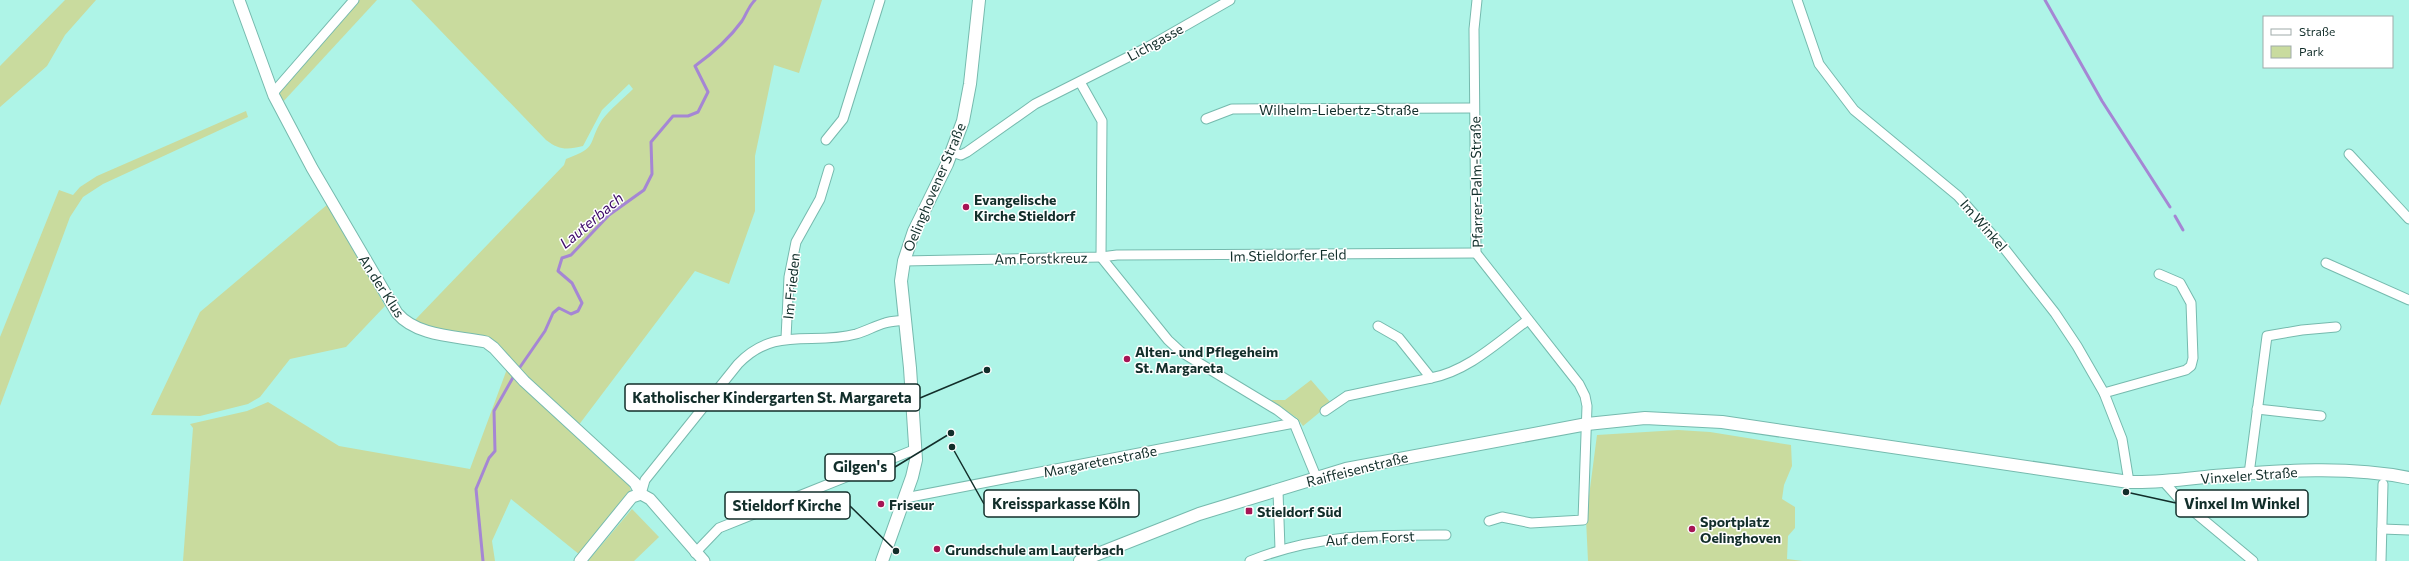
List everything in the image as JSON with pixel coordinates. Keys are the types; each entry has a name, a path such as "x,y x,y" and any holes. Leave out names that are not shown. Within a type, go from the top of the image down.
{"main road":[{"name":"Oelinghovener Straße","path":"882,561 905,498 914,468 916,449 906,320 901,281 904,261 914,231 952,152 963,121 979,0"},
{"name":"Raiffeisenstraße","path":"1080,561 1200,514 1379,461 1587,424 1645,418 1722,422 2088,477"},
{"name":"Vinxeler Straße","path":"2088,477 2129,482 2164,482 2249,474 2344,470 2383,473 2409,478"}],"street":[{"name":"An der Klus","path":"239,0 273,93 312,168 389,302 401,318 418,328 434,333 486,342 494,348 524,381 635,483 641,494 650,499 704,561"},
{"path":"273,93 354,0"},
{"path":"826,140 843,119 880,0"},
{"name":"Lichgasse","path":"952,152 960,155 967,152 1035,104 1148,48 1230,0"},
{"name":"Pfarrer-Palm-Straße","path":"1477,0 1474,29 1476,253 1579,384 1585,396 1587,424 1583,520 1531,523 1502,517 1489,521"},
{"name":"Im Winkel","path":"1797,0 1819,64 1854,110 1958,196 2005,249 2055,313 2077,346 2104,394 2122,439 2129,482"},
{"path":"1080,82 1102,121 1101,257"},
{"name":"Wilhelm-Liebertz-Straße","path":"1206,118 1232,109 1474,108"},
{"path":"2349,154 2409,219"},
{"name":"Im Frieden","path":"786,338 789,277 796,242 820,199 829,169"},
{"name":"Im Stieldorfer Feld","path":"1101,257 1117,255 1476,253"},
{"name":"Am Forstkreuz","path":"904,261 1101,257 1168,340 1181,352 1277,410 1294,423"},
{"path":"2326,263 2409,300"},
{"path":"2104,394 2186,370 2191,366 2193,358 2190,303 2180,283 2159,274"},
{"path":"580,561 632,498 641,494 645,480 746,356 756,348 786,338 837,337 856,334 886,322 906,320"},
{"path":"1325,411 1347,396 1445,375 1467,365 1528,320"},
{"path":"1378,326 1399,338 1431,378"},
{"path":"2249,474 2267,336 2302,330 2336,327"},
{"path":"2258,409 2321,416"},
{"path":"1294,423 1317,479"},
{"name":"Margaretenstraße","path":"905,498 1294,423"},
{"path":"695,552 719,528 916,449"},
{"path":"2164,482 2181,501 2253,561"},
{"path":"2381,561 2383,484"},
{"path":"1278,491 1280,549"},
{"path":"2382,529 2409,530"},
{"name":"Auf dem Forst","path":"1250,561 1280,549 1335,538 1446,535"}],"green space":[{"path":"65,0 96,0 65,35 47,66 0,107 0,66"},
{"path":"358,0 377,0 281,104 279,94 284,86"},
{"path":"411,0 822,0 799,73 774,65 755,156 755,211 729,284 695,271 578,426 489,339 431,328 414,321 564,165 566,159 588,148 605,116 633,89 629,84 602,110 583,146 563,148 555,146 546,140"},
{"path":"246,111 248,117 103,184 83,197 70,217 0,406 0,337 59,190 73,195 80,187 97,176"},
{"path":"328,204 385,306 346,347 290,359 260,397 248,404 200,416 151,415 200,312"},
{"path":"507,369 629,483 631,492 580,555 511,499 492,541 495,561 183,561 193,428 190,424 247,411 268,402 339,446 470,469"},
{"path":"1311,380 1331,403 1303,426 1297,418 1270,400 1285,400"},
{"path":"1678,430 1710,432 1791,445 1792,466 1784,485 1782,499 1795,507 1795,528 1788,536 1787,559 1803,561 1588,561 1586,519 1597,435"},
{"path":"632,509 659,537 634,561 588,561"}],"waterway":[{"name":"Lauterbach","path":"518,370 545,331 553,313 559,308 571,314 578,311 582,303 572,283 558,271 562,258 571,255 609,215 644,190 652,174 651,142 673,116 688,116 698,112 708,92 695,66 732,34 755,0"},
{"path":"2045,0 2102,101 2170,207"},
{"path":"2175,216 2183,230"},
{"name":"Lauterbach","path":"483,561 476,489 489,458 495,451 494,411 515,374"}],"place":[{"name":"Evangelische Kirche Stieldorf","path":"966,207"},
{"name":"Alten- und Pflegeheim St. Margareta","path":"1127,359"},
{"name":"Katholischer Kindergarten St. Margareta","path":"987,370"},
{"name":"Gilgen's","path":"951,433"},
{"name":"Kreissparkasse Köln","path":"952,447"},
{"name":"Vinxel Im Winkel","path":"2126,492"},
{"name":"Friseur","path":"881,504"},
{"name":"Stieldorf Süd","path":"1249,511"},
{"name":"Sportplatz Oelinghoven","path":"1692,529"},
{"name":"Grundschule am Lauterbach","path":"937,549"},
{"name":"Stieldorf Kirche","path":"896,551"}]}
